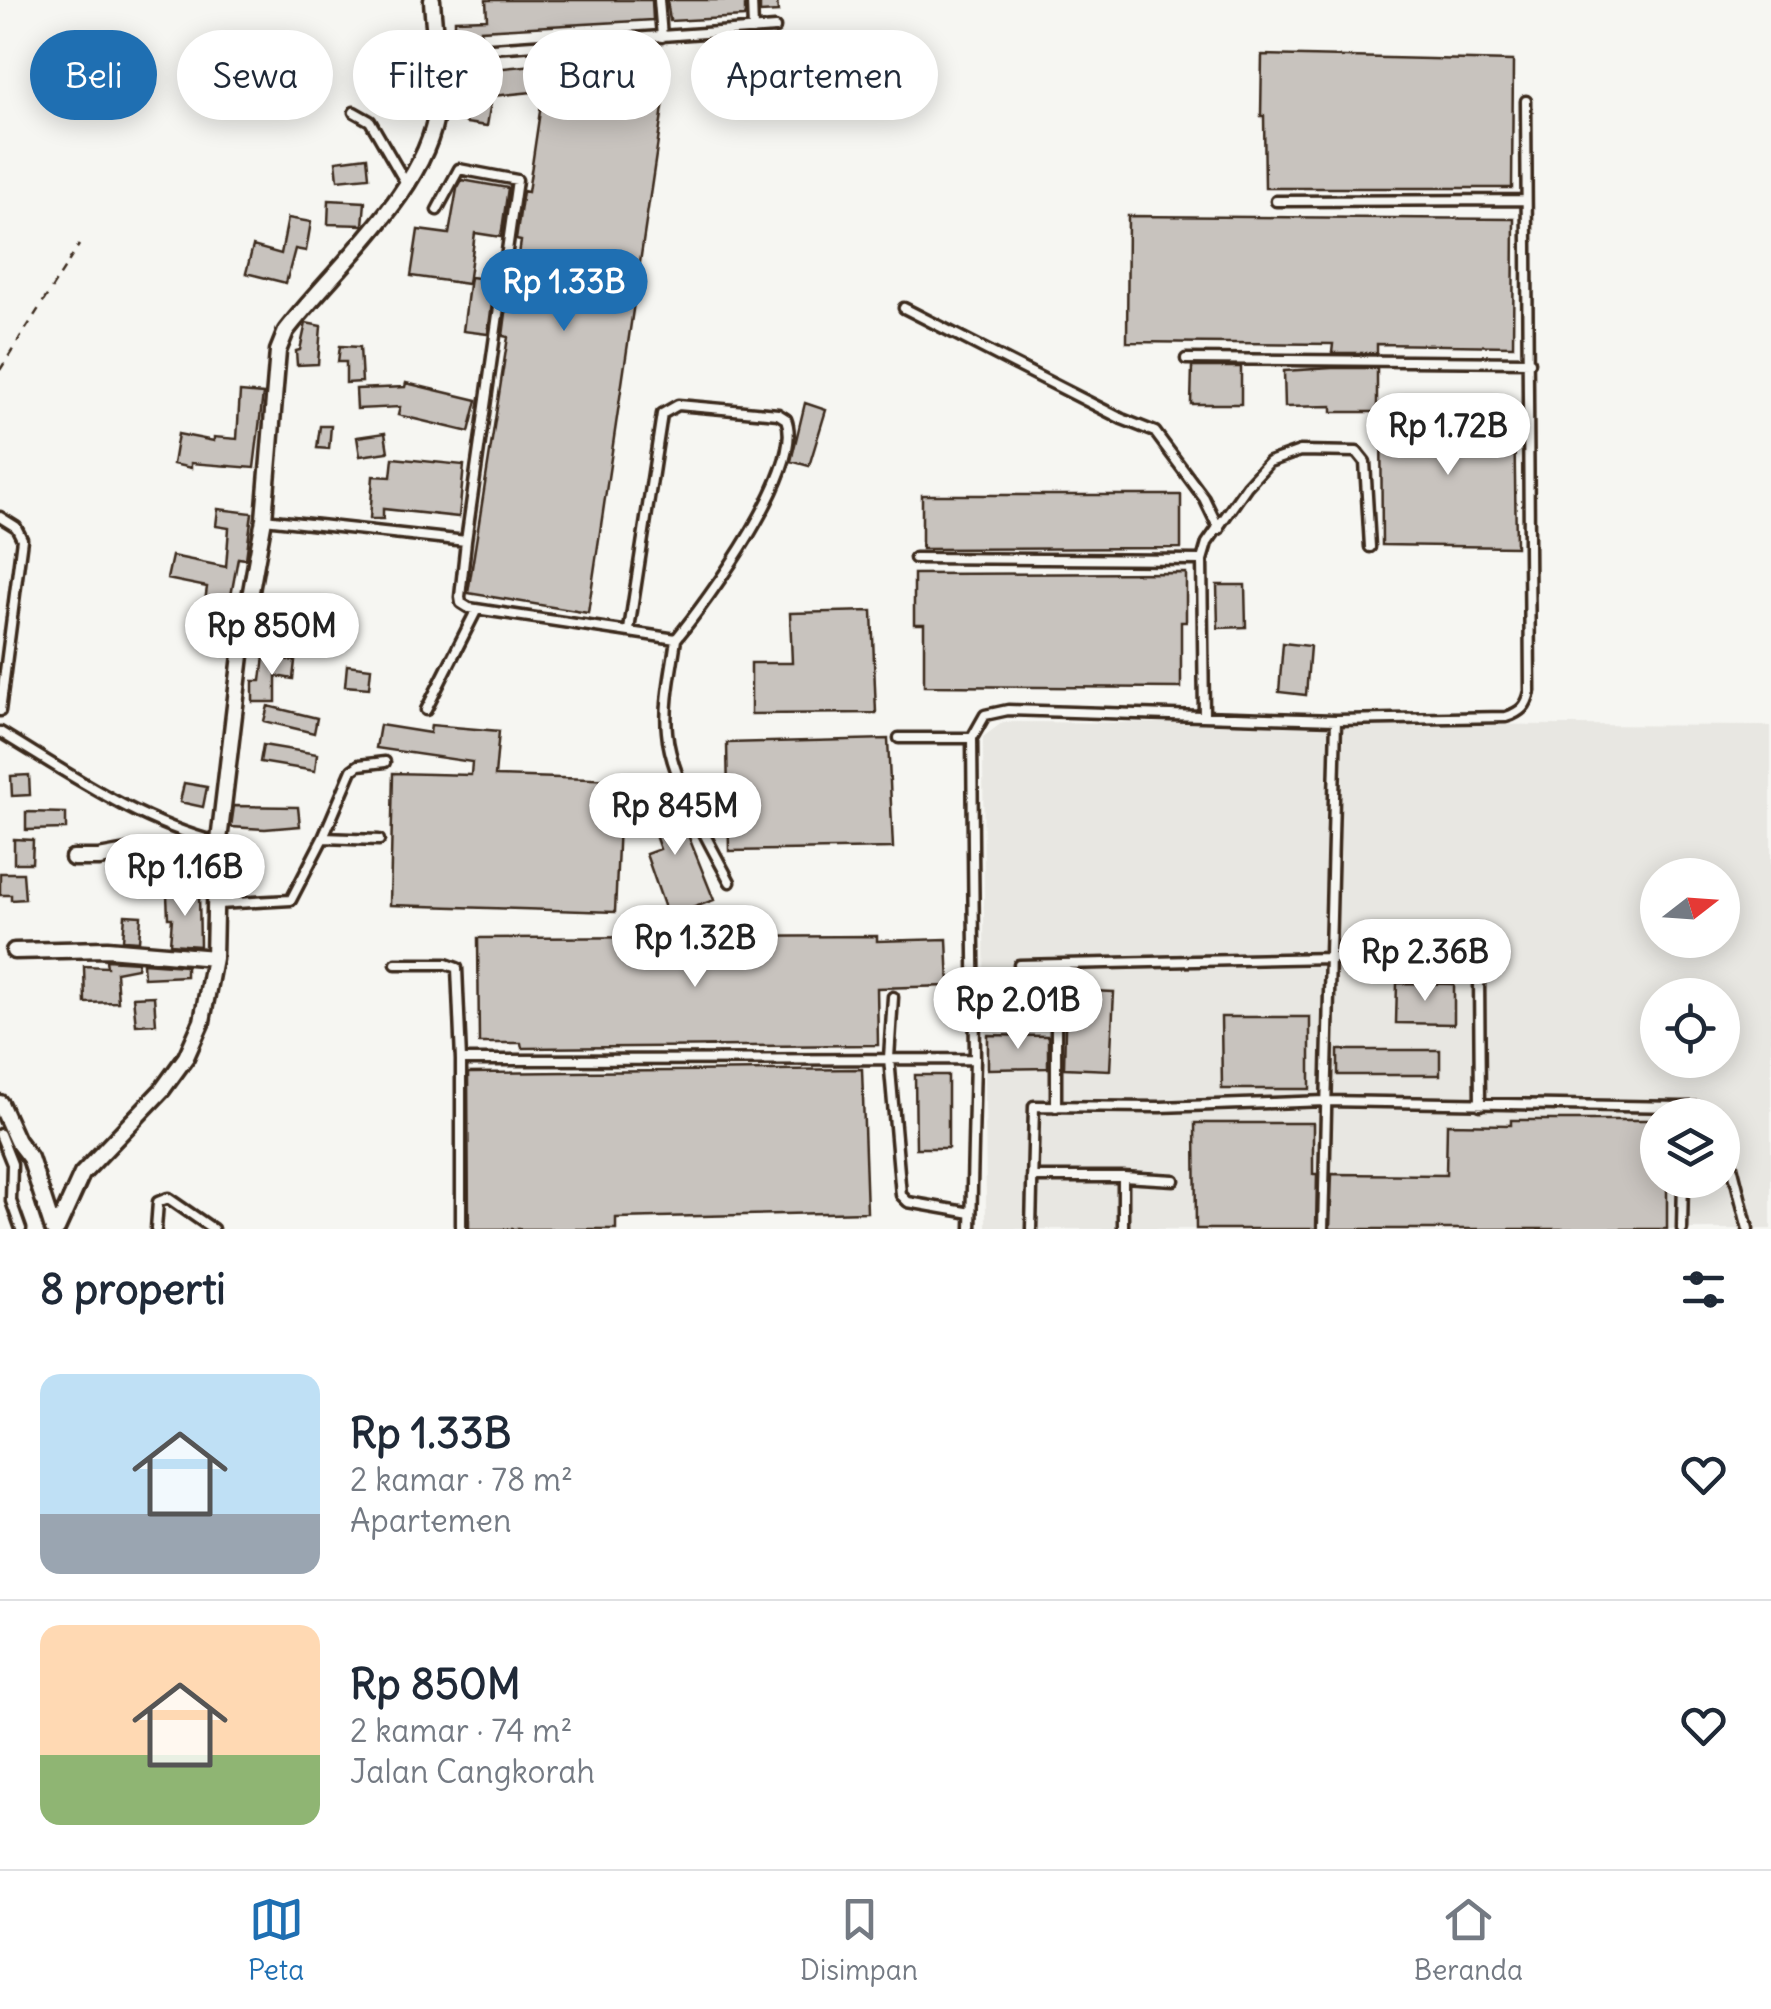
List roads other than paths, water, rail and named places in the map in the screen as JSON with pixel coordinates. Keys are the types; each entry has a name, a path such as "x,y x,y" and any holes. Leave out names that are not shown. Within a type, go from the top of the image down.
{"street":[{"path":"432,0 434,30"},
{"path":"55,1229 82,1174 162,1090 186,1057 202,1021 214,958 216,866 244,630 264,519 278,351 286,331 407,186 427,148 435,120"},
{"path":"73,858 132,852 216,866"},
{"path":"14,950 108,949 214,958"},
{"path":"0,1103 17,1141 30,1158 55,1229"}],"lane":[{"path":"659,0 661,30"},
{"path":"752,0 753,30 775,28"},
{"path":"970,1229 974,1110 972,738 985,715 995,712 1336,720 1506,717 1527,704 1530,362 1526,101"},
{"path":"368,120 407,186"},
{"path":"437,210 459,169 517,180 466,541 460,596 464,606 676,639"},
{"path":"1276,201 1526,200"},
{"path":"904,308 1155,432 1204,498 1219,529"},
{"path":"1186,359 1530,362"},
{"path":"628,630 662,414 678,405 778,414 786,419 790,434 778,475 754,526 712,596 676,639 667,709 669,746 696,815 730,882"},
{"path":"1204,715 1202,560 1207,543 1269,462 1300,451 1358,452 1365,462 1370,547"},
{"path":"0,517 16,527 22,538 0,712"},
{"path":"264,519 466,541"},
{"path":"915,558 1202,560"},
{"path":"426,710 476,610"},
{"path":"1323,1229 1336,720"},
{"path":"0,732 126,808 193,836 220,842"},
{"path":"898,738 972,738"},
{"path":"218,904 290,900 352,770 385,762"},
{"path":"322,838 379,840"},
{"path":"1018,965 1331,958 1470,963 1478,971 1480,1104"},
{"path":"396,964 446,964 457,968 461,1229"},
{"path":"1056,995 1056,1107"},
{"path":"893,997 889,1058 901,1195 908,1202 971,1212"},
{"path":"460,1060 974,1059"},
{"path":"1031,1229 1032,1107 1325,1101 1640,1110"},
{"path":"974,1110 987,1110"},
{"path":"0,1134 12,1164 10,1200 21,1229"},
{"path":"1032,1177 1174,1180"},
{"path":"1123,1178 1123,1229"},
{"path":"1740,1197 1748,1229"},
{"path":"156,1229 158,1202 168,1198 213,1229"},
{"path":"1682,1198 1682,1229"}]}
